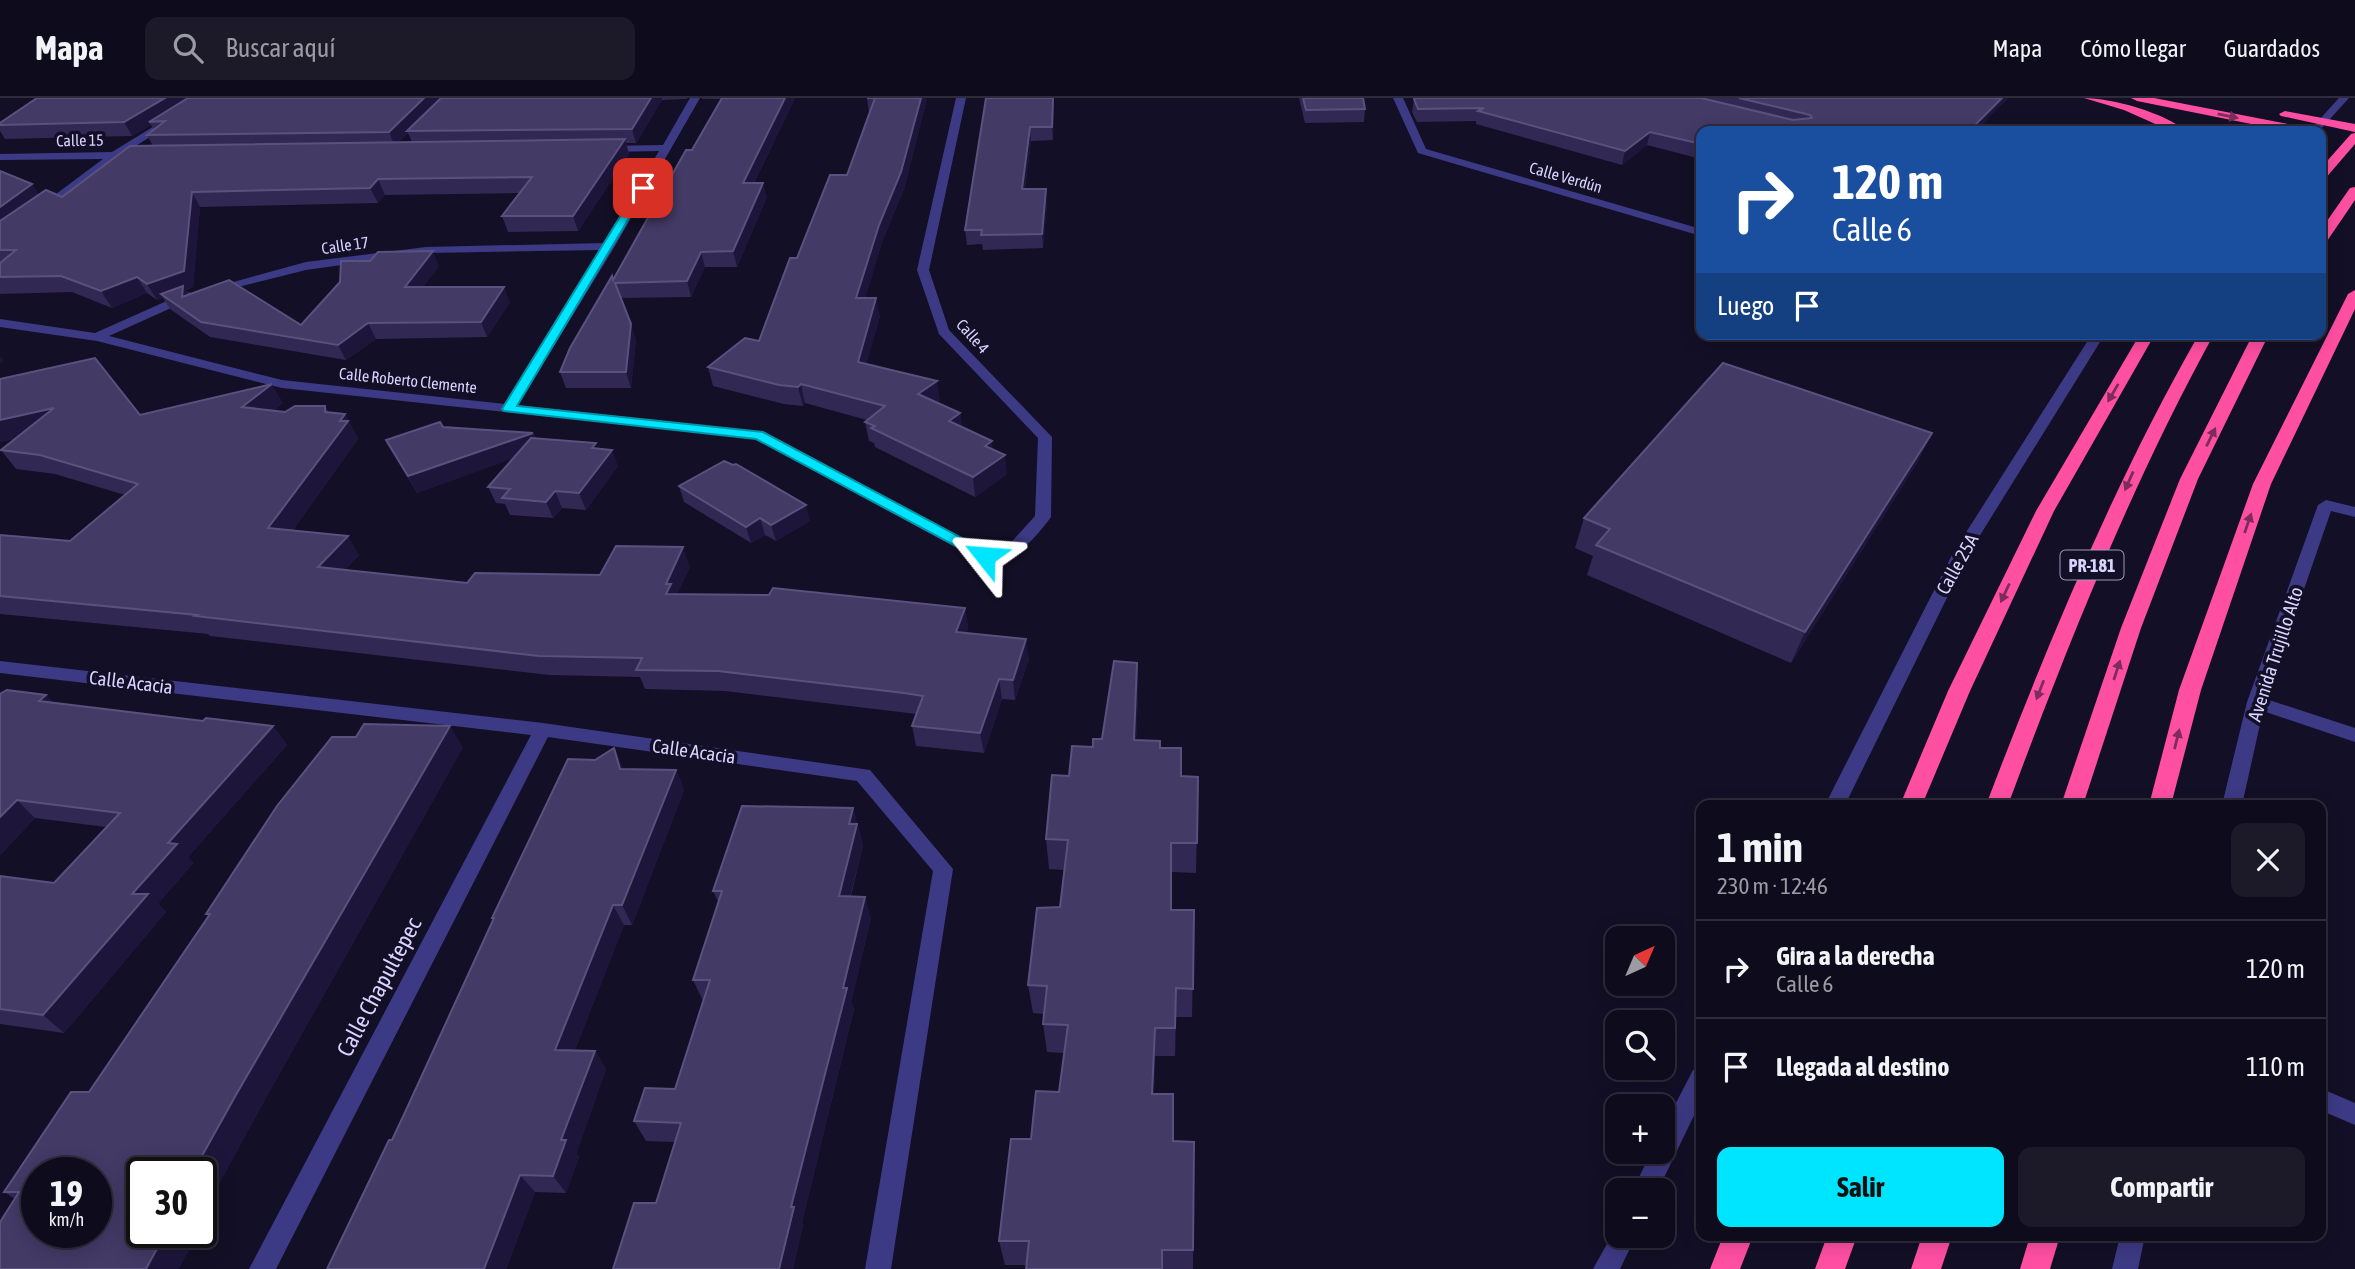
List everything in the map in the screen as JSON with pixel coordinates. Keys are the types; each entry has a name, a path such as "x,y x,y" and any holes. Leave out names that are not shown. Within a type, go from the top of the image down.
{"highway":[{"path":"2090,98 2128,108 2169,126"},
{"path":"2137,98 2278,126"},
{"path":"2204,98 2308,126"},
{"path":"2326,129 2355,128"},
{"path":"2326,131 2355,140 2326,171"},
{"path":"2326,232 2355,191"},
{"path":"2161,800 2190,690 2262,484 2355,294"},
{"path":"1913,800 1959,691 2045,511 2145,340"},
{"name":"PR-181","path":"1999,800 2060,637 2137,461 2204,340"},
{"name":"PR-181","path":"2074,800 2131,628 2189,479 2258,340"},
{"path":"1725,1269 1736,1241"},
{"path":"1830,1269 1840,1241"},
{"path":"1926,1269 1935,1241"},
{"path":"2035,1269 2043,1241"}],"street":[{"path":"31,216 114,155 178,112 206,98"},
{"path":"509,409 609,246 695,98"},
{"name":"Calle 4","path":"961,98 923,270 943,331 1045,437 1044,517 1031,531"},
{"name":"Calle Verdún","path":"1398,98 1422,150 1696,232"},
{"path":"2321,126 2344,98"},
{"path":"595,149 665,148"},
{"name":"Calle 15","path":"0,157 155,155"},
{"name":"Calle 17","path":"97,337 180,297 306,266 426,250 609,246"},
{"name":"Calle Roberto Clemente","path":"0,323 97,337 282,384 759,435 985,556 1012,551 1031,531"},
{"name":"Calle 25A","path":"1838,800 1961,553 2095,340"},
{"name":"Avenida Trujillo Alto","path":"2233,800 2256,702 2326,505 2355,512"},
{"name":"Calle Acacia","path":"0,667 543,730 863,775 943,869 878,1269"},
{"path":"2256,702 2355,735"},
{"name":"Calle Chapultepec","path":"262,1269 543,730"},
{"path":"1651,1178 1696,1087"},
{"path":"2326,1102 2355,1114"},
{"path":"2125,1269 2132,1241"},
{"path":"1606,1269 1617,1248"}],"building":[{"path":"37,98 165,98 124,122 0,125"},
{"path":"188,98 424,98 389,132 147,135 165,121 149,122"},
{"path":"441,98 651,98 632,129 407,131"},
{"path":"722,98 785,98 743,183 763,183 733,251 701,252 687,281 615,283 631,324 626,372 560,372 570,348 612,276 613,280 686,150 692,150"},
{"path":"875,98 921,98 901,172 879,225 856,298 876,298 858,362 937,381 918,394 960,413 949,421 992,441 985,446 1005,455 973,477 871,428 875,426 865,422 885,406 801,384 798,387 779,385 708,367 745,338 759,341 790,258 797,258 830,175 847,175"},
{"path":"986,98 1053,98 1052,127 1030,127 1022,189 1046,189 1042,234 981,235 982,230 965,230"},
{"path":"1303,98 1363,98 1365,109 1306,110"},
{"path":"1701,98 1793,120 1812,118 1810,115 1739,98 2002,98 1974,126 1696,126 1696,143 1650,132 1625,151 1478,111 1484,108 1418,109 1414,99"},
{"path":"625,139 573,216 502,216 532,177 378,179 370,188 192,192 184,271 147,284 137,277 101,291 61,276 0,277 0,263 16,250 0,250 0,221 46,190 62,197 130,146"},
{"path":"0,171 32,184 0,207"},
{"path":"433,251 405,287 504,287 481,322 368,323 338,345 201,322 161,294 183,286 182,297 229,280 301,325 340,282 341,261 370,261 378,252"},
{"path":"95,358 140,415 272,384 242,407 285,412 295,406 325,406 325,412 345,414 340,421 348,421 268,528 348,536 318,567 467,583 475,573 600,575 616,546 683,547 666,584 671,584 666,594 769,595 773,588 965,608 956,632 1026,639 1013,680 999,679 980,733 912,726 923,696 904,693 718,671 636,670 642,658 539,656 195,616 197,615 0,596 0,535 70,541 138,484 40,455 1,450 54,408 0,420 0,379"},
{"path":"1723,363 1932,433 1805,632 1596,545 1610,529 1584,518"},
{"path":"440,422 443,427 533,433 408,476 386,440"},
{"path":"531,438 596,443 592,448 612,450 579,493 555,491 546,502 502,498 510,489 488,487"},
{"path":"724,461 736,464 806,505 771,525 760,518 746,527 679,486"},
{"path":"1114,661 1137,663 1134,740 1160,741 1160,748 1181,748 1181,776 1198,777 1197,843 1171,843 1171,910 1194,910 1193,989 1176,988 1175,1028 1155,1028 1152,1094 1173,1094 1173,1141 1194,1142 1193,1250 1162,1250 1162,1269 1026,1269 1029,1241 999,1241 1011,1139 1031,1139 1036,1091 1059,1092 1068,1025 1043,1024 1047,986 1028,985 1037,908 1060,907 1068,840 1046,839 1052,775 1069,776 1072,746 1093,747 1093,739 1102,739"},
{"path":"7,690 46,695 39,701 203,721 206,718 273,726 168,843 177,844 132,894 148,894 43,1015 0,1009 0,876 54,883 120,813 17,800 0,817 0,694"},
{"path":"364,724 450,726 201,1157 126,1157 126,1248 157,1248 146,1269 0,1269 0,1222 19,1192 4,1192 21,1167 21,1248 112,1248 112,1157 27,1157 71,1092 89,1092 210,914 206,914 277,806 332,737 356,737"},
{"path":"614,748 620,769 676,770 622,905 613,905 555,1050 595,1051 561,1140 566,1140 553,1176 520,1175 484,1269 327,1269 389,1140 392,1140 492,918 568,759 595,760"},
{"path":"742,806 853,808 849,824 857,824 839,896 865,897 843,988 847,988 791,1207 794,1207 779,1269 613,1269 634,1203 656,1203 681,1123 634,1121 645,1088 675,1089 710,980 693,980 722,891 713,891"}],"route":[{"path":"643,188 509,409 759,435 985,556"}]}
